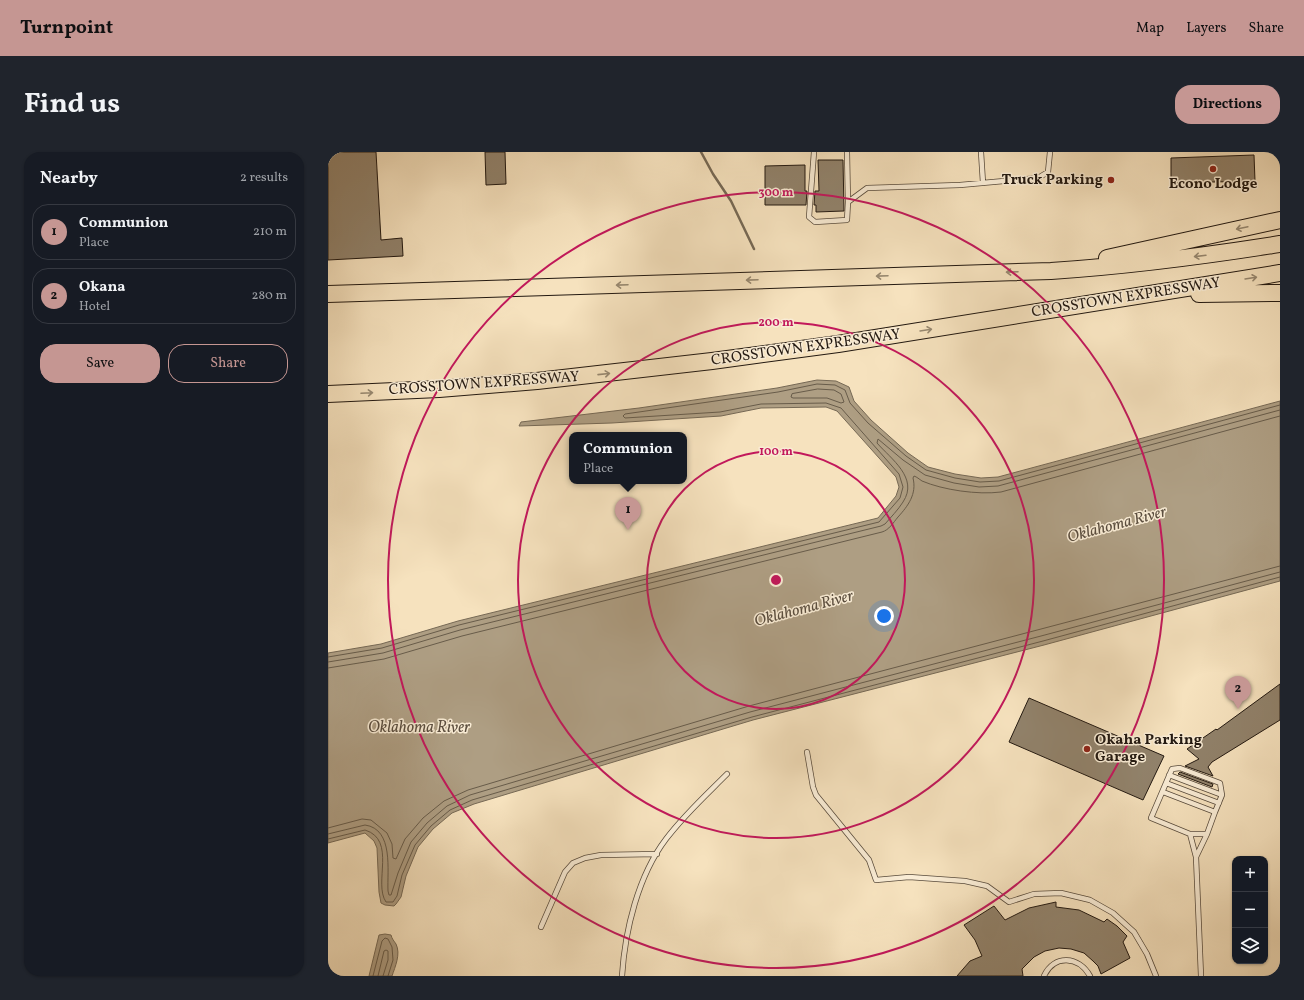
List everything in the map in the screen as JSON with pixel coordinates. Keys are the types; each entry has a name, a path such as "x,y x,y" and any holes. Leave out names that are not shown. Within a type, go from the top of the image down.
{"highway":[{"path":"1051,271 1280,220"},
{"name":"CROSSTOWN EXPRESSWAY","path":"328,294 1051,271 1160,261 1280,244"},
{"name":"CROSSTOWN EXPRESSWAY","path":"328,394 469,387 665,367 838,344 1280,273"},
{"path":"1144,295 1280,293"}],"lane":[{"path":"814,152 809,217 815,222 847,220 847,152"},
{"path":"981,152 983,183"},
{"path":"848,202 867,188 960,185 1038,178 1048,172 1050,152"},
{"path":"807,752 813,787 816,795 869,860 876,880 909,877 965,881 987,886 1010,902 1034,894 1061,893 1090,900 1113,913 1134,932 1147,954 1156,976"},
{"path":"1196,857 1208,834 1222,795 1220,783 1180,768 1172,769 1151,818 1190,834 1208,834"},
{"path":"622,976 623,957 632,914 647,870 666,839 699,802 727,774"},
{"path":"1170,775 1222,795"},
{"path":"1166,783 1218,803"},
{"path":"1162,792 1215,812"},
{"path":"1190,834 1196,857 1201,976"},
{"path":"541,927 565,872 573,864 585,858 601,855 657,854"},
{"path":"1044,976 1049,968 1064,960 1073,961 1080,964 1087,970 1090,976"}],"water":[{"name":"Oklahoma River","path":"817,380 836,381 849,387 854,401 871,420 908,453 928,467 955,474 981,478 998,477 1280,401 1280,581 1044,645 753,720 474,804 452,813 433,829 418,847 406,876 401,897 394,906 381,903 377,848 374,841 365,833 328,843 328,653 381,644 458,621 878,518 896,496 899,487 896,477 837,411 826,407 761,408 721,416 612,423 519,426 521,422 639,408 777,388"},
{"path":"379,935 391,935 398,952 392,976 369,976"}],"building":[{"path":"328,152 376,152 381,240 402,238 403,256 328,260"},
{"path":"485,152 505,152 506,184 486,185"},
{"name":"Econo Lodge","path":"1254,155 1255,181 1171,183 1171,158"},
{"path":"818,160 843,160 844,211 816,212 816,205 814,205 815,191 819,191"},
{"path":"805,165 805,191 807,191 806,205 765,205 765,166"},
{"path":"1280,684 1280,720 1212,762 1208,767 1213,776 1185,766 1199,759 1187,749 1216,729 1217,730"},
{"name":"Okaha Parking Garage","path":"1029,698 1164,756 1143,800 1009,742"},
{"path":"1180,772 1213,784 1212,787 1178,774"},
{"path":"1056,902 1056,907 1079,910 1104,922 1107,919 1117,926 1127,936 1123,942 1130,958 1101,974 1098,966 1084,953 1071,949 1059,948 1045,951 1034,957 1022,969 1023,976 957,976 970,961 982,956 975,940 964,925 994,906 1005,920 1029,908"}],"waterway":[{"path":"701,152 713,174 731,201 754,249"}],"place":[{"name":"Econo Lodge","path":"1213,169"},
{"name":"Truck Parking","path":"1111,180"},
{"name":"Communion","path":"628,530"},
{"name":"Okana","path":"1238,709"},
{"name":"Okaha Parking Garage","path":"1087,749"}]}
